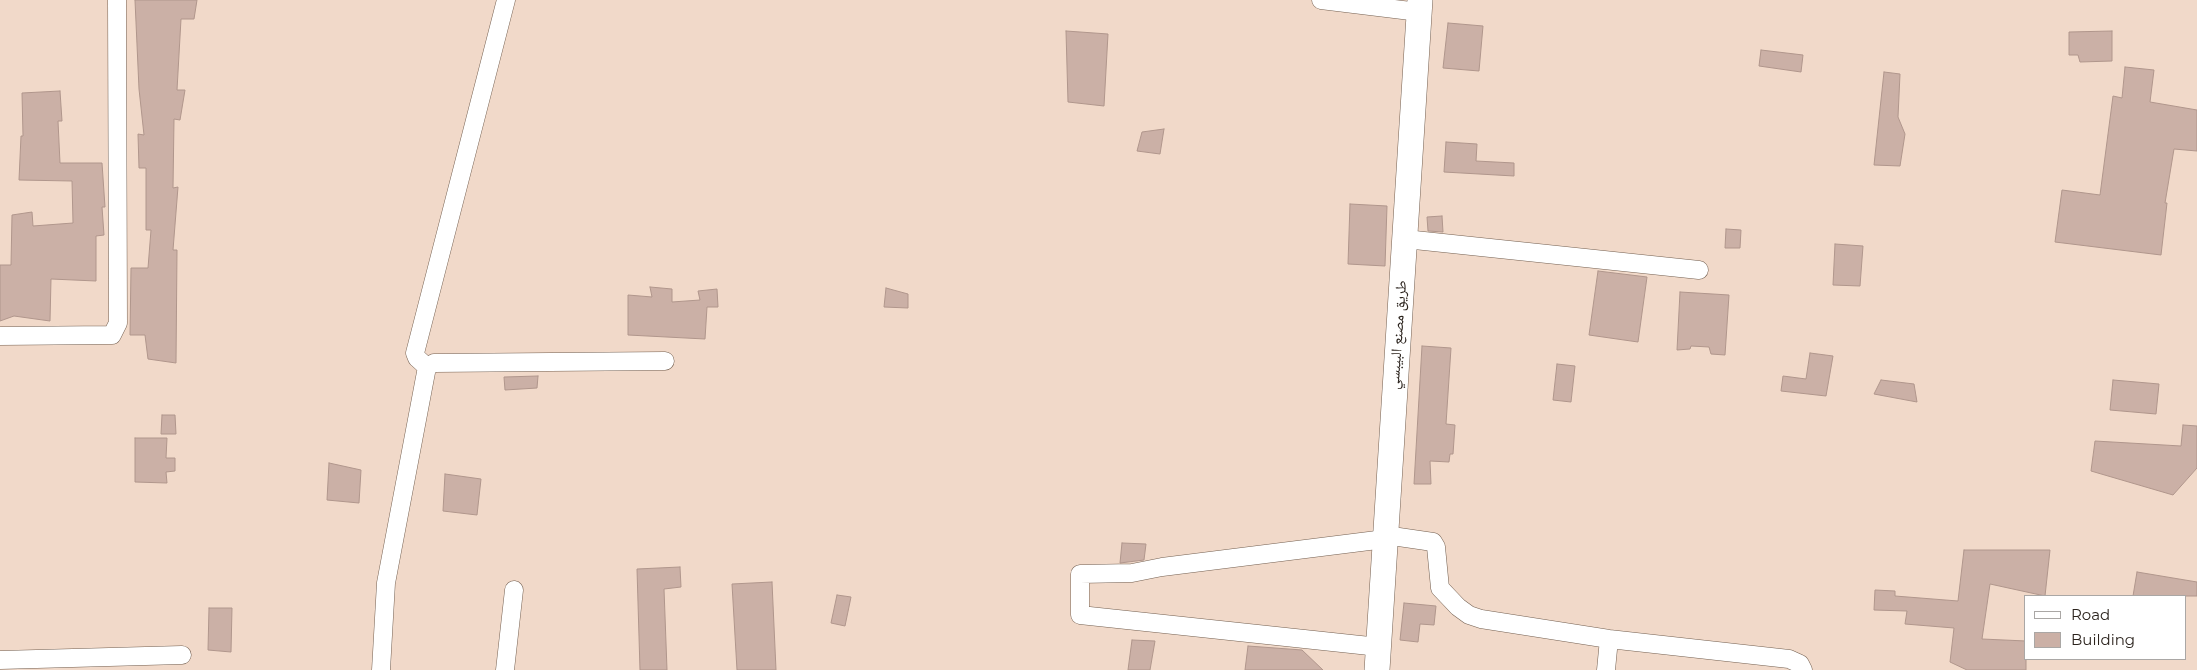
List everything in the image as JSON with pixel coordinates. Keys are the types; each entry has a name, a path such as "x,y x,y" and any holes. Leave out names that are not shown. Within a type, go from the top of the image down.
{"main road":[{"name":"طريق مصنع البيبسي","path":"1378,659 1420,6"}],"street":[{"path":"0,336 112,335 118,323 117,0"},
{"path":"427,366 415,354 506,0"},
{"path":"1321,0 1420,6"},
{"path":"1405,239 1699,270"},
{"path":"427,366 434,363 665,361"},
{"path":"381,670 386,583 427,366"},
{"path":"1378,659 1080,615 1080,574 1132,573 1162,567 1385,537 1433,542 1436,547 1440,588 1469,615 1500,622 1609,639 1789,659 1800,664 1803,670"},
{"path":"505,670 514,590"},
{"path":"1606,670 1609,639"},
{"path":"0,660 182,655"}],"building":[{"path":"135,0 197,0 194,19 181,19 177,90 185,90 180,120 174,119 173,188 178,187 173,250 177,250 176,363 148,359 145,335 130,335 131,268 148,268 151,230 146,230 146,168 139,168 138,134 144,135 139,89"},
{"path":"1448,23 1483,26 1479,71 1443,68"},
{"path":"1066,31 1108,34 1104,106 1068,102"},
{"path":"2112,31 2112,61 2080,62 2078,55 2069,55 2069,32"},
{"path":"1761,50 1803,55 1801,72 1759,66"},
{"path":"2125,67 2154,70 2150,102 2197,110 2197,151 2174,149 2165,203 2167,203 2161,255 2055,242 2062,190 2100,195 2113,96 2122,98"},
{"path":"1884,72 1900,74 1898,117 1905,134 1900,166 1874,165"},
{"path":"60,91 62,121 58,121 60,163 102,163 105,207 102,207 104,235 96,236 96,281 51,279 50,321 14,316 0,321 0,265 11,265 12,215 32,212 33,226 73,223 72,181 19,180 21,136 23,136 22,93"},
{"path":"1164,129 1160,154 1137,151 1142,132"},
{"path":"1446,142 1477,144 1476,161 1514,163 1514,176 1444,172"},
{"path":"1350,204 1387,206 1385,266 1348,264"},
{"path":"1442,216 1443,232 1428,231 1427,217"},
{"path":"1726,229 1741,230 1740,248 1725,248"},
{"path":"1835,244 1863,246 1860,286 1833,285"},
{"path":"1598,271 1647,277 1638,342 1589,335"},
{"path":"650,287 672,289 672,302 700,300 698,291 717,289 718,307 707,307 705,339 628,335 628,295 652,297"},
{"path":"886,288 908,294 908,308 884,307"},
{"path":"1680,292 1729,295 1725,355 1711,354 1709,347 1691,346 1690,349 1677,350"},
{"path":"1422,346 1451,348 1446,424 1455,425 1453,454 1450,454 1449,462 1430,461 1431,484 1414,484"},
{"path":"1810,353 1833,356 1826,396 1781,391 1783,376 1806,379"},
{"path":"1557,364 1575,366 1571,402 1553,400"},
{"path":"538,376 537,388 505,390 504,377"},
{"path":"1881,380 1914,384 1917,402 1874,394"},
{"path":"2113,380 2159,384 2156,414 2110,410"},
{"path":"162,415 175,415 176,434 161,434"},
{"path":"2183,425 2197,426 2197,468 2173,495 2091,471 2095,441 2181,446"},
{"path":"135,438 167,438 166,458 175,458 175,471 166,472 167,483 135,482"},
{"path":"329,463 361,470 359,503 327,500"},
{"path":"445,474 481,479 477,515 443,511"},
{"path":"1122,543 1146,544 1144,560 1120,563"},
{"path":"1964,550 2050,550 2045,595 1990,584 1982,639 2024,641 2026,670 1967,670 1950,662 1954,628 1905,624 1907,611 1874,610 1875,590 1895,591 1895,596 1958,601"},
{"path":"680,567 681,587 664,589 667,670 640,670 637,569"},
{"path":"2137,572 2197,582 2197,596 2133,595"},
{"path":"772,582 776,670 737,670 732,584"},
{"path":"837,595 851,597 845,626 831,623"},
{"path":"1404,603 1436,606 1434,625 1420,624 1418,642 1400,640"},
{"path":"209,608 232,608 231,652 208,650"},
{"path":"1132,640 1155,641 1150,670 1128,670"},
{"path":"1248,646 1302,650 1323,670 1245,670"}]}
